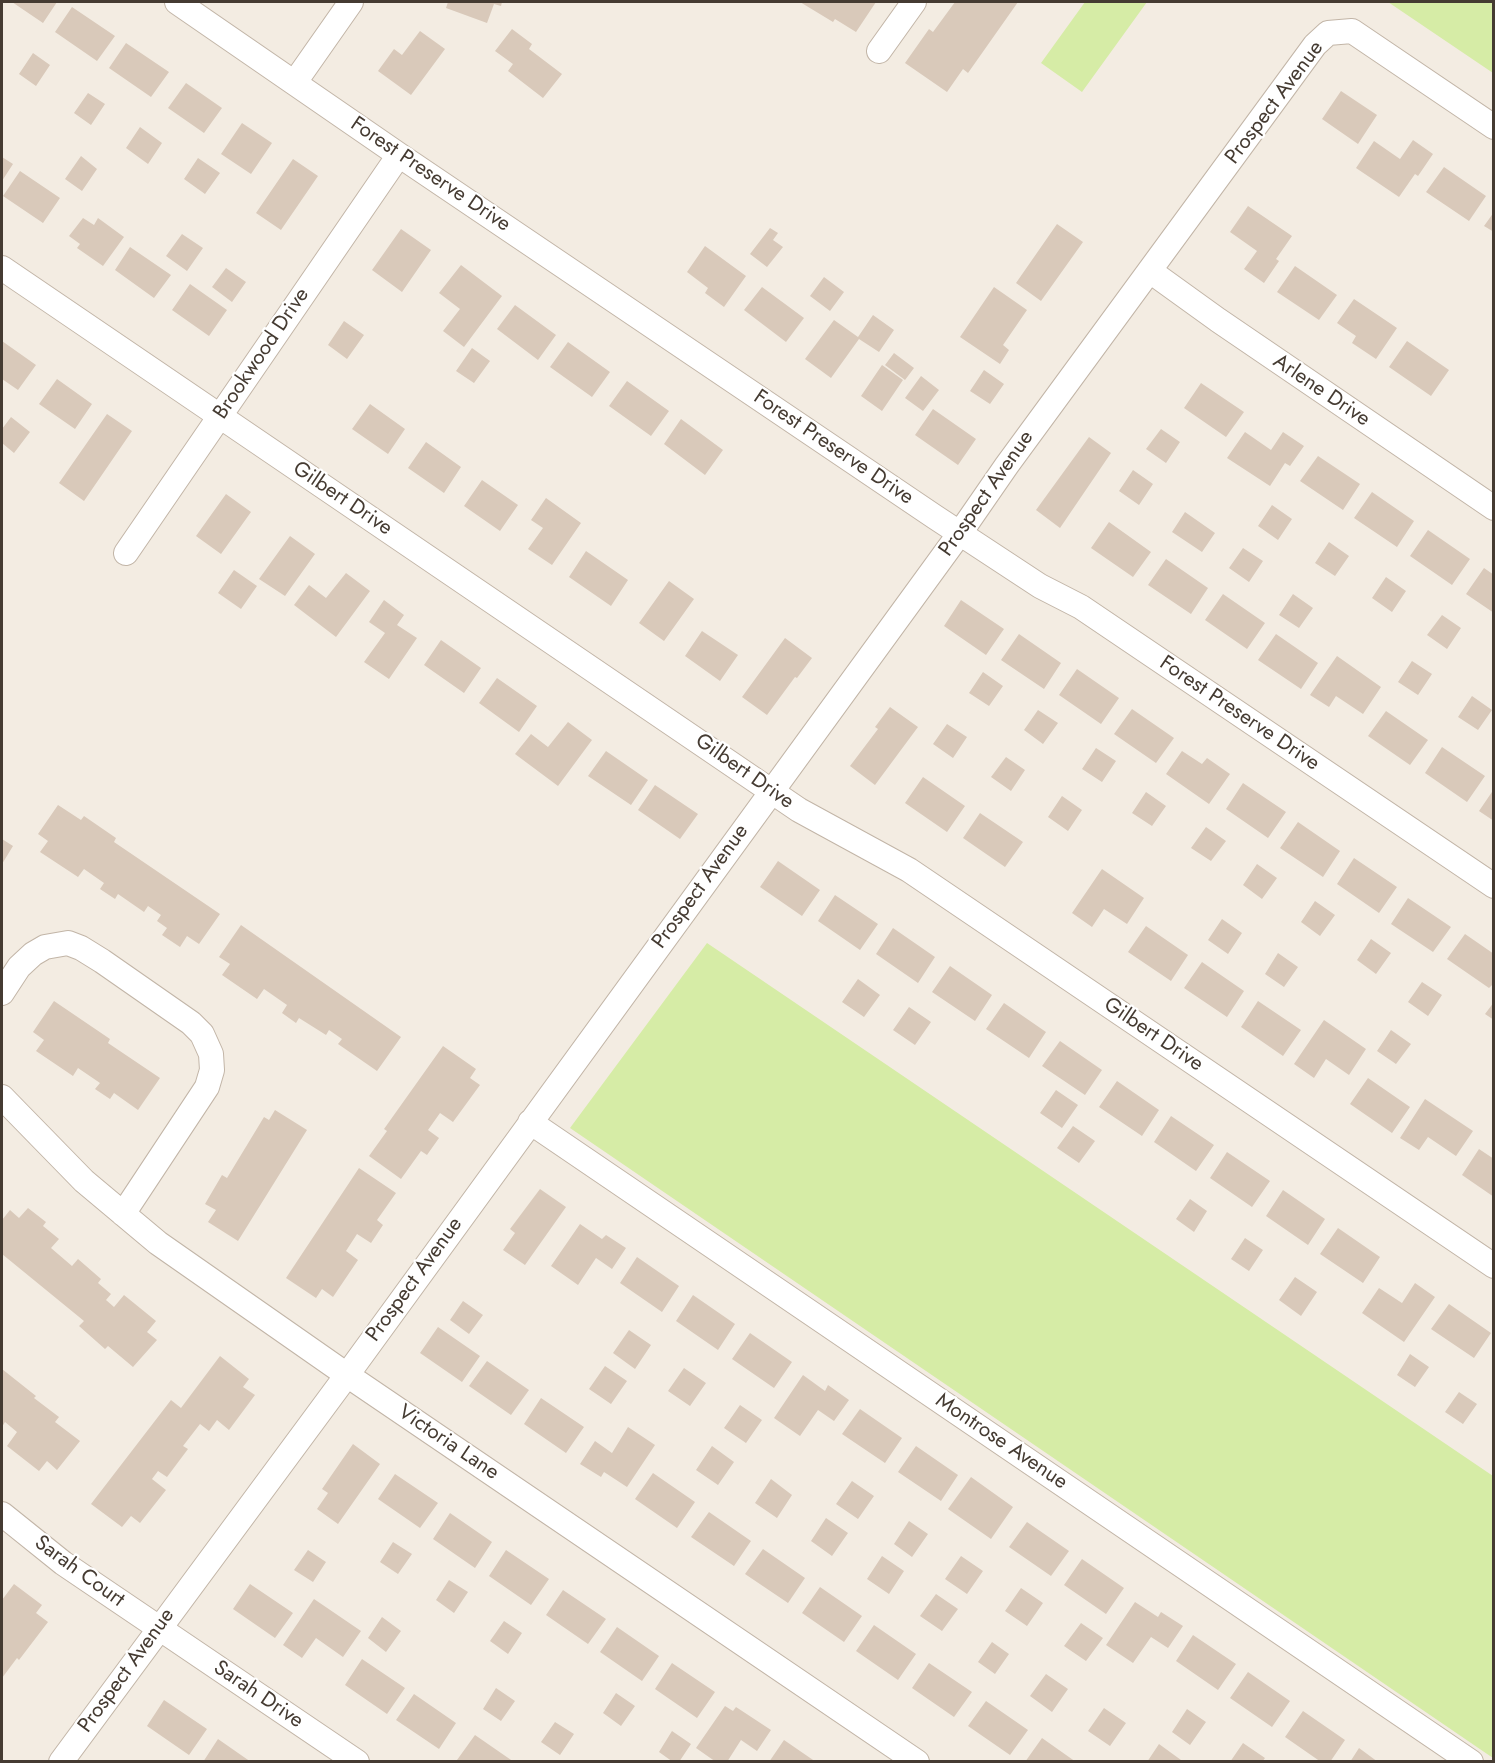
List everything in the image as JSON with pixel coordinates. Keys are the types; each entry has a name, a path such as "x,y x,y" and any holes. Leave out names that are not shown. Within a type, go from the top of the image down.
{"street":[{"name":"Forest Preserve Drive","path":"177,2 399,155 960,533 1040,586 1081,607 1494,886"},
{"path":"296,82 351,2"},
{"path":"879,51 914,2"},
{"name":"Prospect Avenue","path":"61,1761 347,1375 960,533 1007,465 1315,45 1328,33 1352,31 1494,127"},
{"name":"Brookwood Drive","path":"126,553 399,155"},
{"name":"Gilbert Drive","path":"2,268 799,810 909,870 1494,1266"},
{"name":"Arlene Drive","path":"1150,271 1228,327 1494,508"},
{"path":"2,993 19,967 33,954 57,943 68,943 81,948 191,1023 202,1034 211,1054 213,1070 207,1087 123,1214"},
{"name":"Victoria Lane","path":"2,1097 77,1174 158,1243 347,1375 917,1761"},
{"name":"Montrose Avenue","path":"530,1122 1471,1761"},
{"name":"Sarah Court","path":"2,1514 63,1563 158,1629"},
{"name":"Sarah Drive","path":"158,1629 357,1761"}],"green space":[{"path":"1085,2 1147,2 1082,92 1041,63"},
{"path":"1388,2 1493,2 1493,73"},
{"path":"707,943 1493,1476 1493,1758 570,1128"}],"building":[{"path":"12,2 57,2 43,23"},
{"path":"448,2 502,2 501,6 494,4 487,23 446,8"},
{"path":"800,2 876,2 856,32 835,19 833,22"},
{"path":"955,2 1018,2 968,73 963,69 947,92 905,63 929,29 933,32"},
{"path":"72,7 115,36 97,61 55,32"},
{"path":"512,29 532,44 529,49 562,74 543,98 508,71 513,64 495,51"},
{"path":"420,31 445,49 411,95 378,71 394,49 402,55"},
{"path":"126,43 169,72 151,97 109,68"},
{"path":"33,53 50,65 36,86 19,74"},
{"path":"186,83 222,108 204,133 168,108"},
{"path":"1341,91 1377,115 1358,144 1322,119"},
{"path":"88,93 105,104 91,125 74,113"},
{"path":"242,123 272,143 251,174 221,154"},
{"path":"140,127 162,143 148,164 126,148"},
{"path":"1413,140 1433,154 1418,176 1415,174 1399,197 1356,168 1374,141 1400,159"},
{"path":"81,156 97,169 82,191 65,179"},
{"path":"2,157 13,164 2,181"},
{"path":"198,158 220,173 205,194 184,179"},
{"path":"293,159 318,176 281,230 256,213"},
{"path":"1444,167 1486,196 1469,221 1426,192"},
{"path":"20,171 60,198 43,223 3,196"},
{"path":"1248,206 1292,236 1276,259 1279,261 1264,283 1244,269 1257,251 1230,232"},
{"path":"1494,212 1494,232 1484,226"},
{"path":"83,218 94,225 98,218 124,237 103,266 77,248 80,244 69,236"},
{"path":"1057,224 1083,242 1041,301 1016,283"},
{"path":"770,228 778,233 773,240 783,247 767,267 750,254"},
{"path":"401,229 431,250 402,292 372,270"},
{"path":"182,234 203,248 187,271 166,256"},
{"path":"705,246 746,276 724,307 705,293 708,288 687,272"},
{"path":"130,247 171,275 154,298 115,270"},
{"path":"461,265 502,296 464,347 443,331 460,309 439,293"},
{"path":"1295,266 1337,295 1319,320 1277,292"},
{"path":"226,268 246,282 232,302 212,287"},
{"path":"824,277 844,292 830,311 810,296"},
{"path":"190,284 227,310 209,336 172,310"},
{"path":"762,287 804,318 786,342 744,310"},
{"path":"994,287 1027,310 1003,345 1009,350 1000,364 960,337"},
{"path":"1354,299 1397,328 1376,359 1352,343 1356,336 1337,323"},
{"path":"515,305 556,335 538,360 497,329"},
{"path":"873,315 894,330 879,352 859,339 831,378 805,359 834,320 858,337"},
{"path":"344,321 364,335 347,359 328,345"},
{"path":"2,341 36,365 18,390 2,379"},
{"path":"1407,341 1449,370 1431,396 1389,367"},
{"path":"568,342 610,372 592,397 550,367"},
{"path":"472,348 490,361 474,383 456,371"},
{"path":"894,353 914,368 905,380 885,365"},
{"path":"882,365 903,380 882,411 861,396"},
{"path":"984,370 1004,384 990,404 970,391"},
{"path":"921,376 939,390 923,411 905,398"},
{"path":"57,379 92,404 75,429 39,404"},
{"path":"627,381 669,411 651,436 609,406"},
{"path":"1201,383 1244,412 1226,437 1184,408"},
{"path":"370,404 405,429 388,454 352,429"},
{"path":"933,409 976,439 958,465 915,435"},
{"path":"107,414 132,431 84,501 59,483"},
{"path":"11,417 30,432 14,453 2,443 2,429"},
{"path":"681,419 723,450 705,475 664,444"},
{"path":"1161,429 1180,442 1166,463 1146,449"},
{"path":"1245,432 1271,450 1283,432 1304,446 1290,466 1285,463 1270,486 1227,458"},
{"path":"1089,437 1111,453 1060,528 1036,510"},
{"path":"426,442 461,467 444,493 408,468"},
{"path":"1318,456 1360,484 1343,510 1300,481"},
{"path":"1133,470 1153,484 1139,505 1119,491"},
{"path":"482,480 518,505 500,531 464,506"},
{"path":"1372,492 1414,521 1397,547 1354,518"},
{"path":"226,494 251,512 221,554 196,536"},
{"path":"546,498 581,523 552,565 528,549 543,528 531,520"},
{"path":"1272,505 1292,519 1278,540 1258,526"},
{"path":"1185,512 1215,533 1202,552 1172,532"},
{"path":"1109,522 1151,552 1133,577 1091,548"},
{"path":"1428,530 1470,559 1452,585 1410,556"},
{"path":"290,536 315,554 285,596 259,579"},
{"path":"1329,542 1349,556 1335,576 1315,563"},
{"path":"1243,548 1263,561 1249,582 1229,568"},
{"path":"586,551 628,580 611,606 569,577"},
{"path":"1166,559 1208,588 1191,614 1148,585"},
{"path":"1484,568 1494,575 1494,613 1466,594"},
{"path":"234,570 257,586 241,609 218,593"},
{"path":"346,573 370,591 336,637 294,605 309,585 326,598"},
{"path":"1386,577 1406,591 1392,612 1372,598"},
{"path":"669,581 694,599 664,641 639,623"},
{"path":"1223,594 1265,623 1247,649 1205,620"},
{"path":"1293,594 1313,608 1299,628 1279,615"},
{"path":"384,600 404,615 397,625 417,638 389,679 364,662 385,633 369,622"},
{"path":"961,600 1004,629 986,655 944,626"},
{"path":"1442,615 1461,628 1447,649 1427,635"},
{"path":"702,631 738,655 720,681 685,656"},
{"path":"1019,634 1061,663 1044,689 1001,660"},
{"path":"1276,634 1318,663 1301,689 1258,660"},
{"path":"785,638 812,658 767,715 742,697"},
{"path":"441,640 481,668 464,693 424,665"},
{"path":"1337,656 1381,687 1363,714 1336,696 1329,707 1310,695"},
{"path":"1412,661 1432,674 1418,695 1398,682"},
{"path":"1077,669 1119,698 1101,724 1059,695"},
{"path":"983,672 1003,686 989,706 969,693"},
{"path":"497,678 537,706 519,732 479,703"},
{"path":"1472,696 1492,710 1478,730 1458,717"},
{"path":"890,707 918,727 875,785 850,766 878,729 875,727"},
{"path":"1132,709 1174,738 1156,763 1114,734"},
{"path":"1038,710 1058,723 1043,744 1024,730"},
{"path":"1386,711 1428,740 1410,765 1368,736"},
{"path":"568,722 592,740 558,786 515,754 531,734 548,747"},
{"path":"947,724 967,737 953,758 933,744"},
{"path":"1442,747 1485,776 1467,802 1425,773"},
{"path":"1096,748 1116,761 1102,782 1082,769"},
{"path":"606,751 648,780 631,805 588,776"},
{"path":"1182,751 1202,764 1207,758 1230,774 1209,804 1166,774"},
{"path":"1006,757 1025,770 1011,791 991,777"},
{"path":"923,777 965,806 947,832 905,803"},
{"path":"1243,783 1286,812 1268,838 1226,809"},
{"path":"655,785 698,814 680,839 638,810"},
{"path":"1494,789 1494,821 1479,811"},
{"path":"1146,792 1166,806 1152,826 1132,813"},
{"path":"1062,796 1082,810 1068,831 1048,817"},
{"path":"58,805 81,820 84,816 116,838 114,842 220,914 199,944 187,936 180,947 162,935 167,928 157,921 161,915 148,906 144,912 118,894 115,899 100,889 104,883 84,869 78,877 40,852 48,841 38,834"},
{"path":"980,813 1023,842 1005,867 963,838"},
{"path":"1298,822 1340,851 1323,877 1280,848"},
{"path":"1206,827 1226,841 1211,861 1191,848"},
{"path":"2,839 13,846 2,864"},
{"path":"1354,858 1397,887 1379,913 1337,884"},
{"path":"778,861 820,890 802,916 760,887"},
{"path":"1257,864 1277,878 1262,899 1243,885"},
{"path":"1102,869 1144,898 1127,924 1104,909 1092,927 1072,913"},
{"path":"835,895 878,924 860,950 818,921"},
{"path":"1408,898 1451,927 1433,952 1391,924"},
{"path":"1315,901 1335,915 1320,936 1301,922"},
{"path":"1222,919 1242,933 1228,954 1208,940"},
{"path":"241,925 401,1037 377,1071 338,1044 342,1039 329,1030 326,1035 299,1018 296,1023 282,1013 287,1005 264,989 257,999 222,975 230,964 219,957"},
{"path":"1146,926 1188,955 1171,981 1128,952"},
{"path":"893,928 935,957 918,983 876,954"},
{"path":"1465,934 1494,954 1494,983 1489,988 1447,959"},
{"path":"1371,939 1391,953 1376,974 1357,960"},
{"path":"1278,953 1298,967 1284,987 1265,974"},
{"path":"1202,962 1244,991 1227,1017 1184,988"},
{"path":"950,966 992,995 975,1021 932,992"},
{"path":"858,979 880,995 864,1017 842,1002"},
{"path":"1422,982 1442,995 1428,1016 1408,1002"},
{"path":"54,1001 110,1039 108,1043 160,1078 138,1110 114,1093 110,1099 95,1089 100,1083 78,1068 73,1076 36,1051 44,1040 33,1032"},
{"path":"1258,1001 1301,1030 1283,1056 1241,1027"},
{"path":"1494,1002 1494,1020 1485,1014"},
{"path":"1004,1003 1046,1032 1029,1058 986,1029"},
{"path":"909,1007 931,1022 915,1045 893,1030"},
{"path":"1324,1020 1366,1049 1349,1075 1326,1059 1314,1078 1294,1064"},
{"path":"1391,1030 1411,1044 1396,1064 1377,1051"},
{"path":"1060,1041 1102,1070 1085,1095 1042,1066"},
{"path":"443,1046 476,1069 470,1078 480,1085 453,1122 440,1113 428,1130 439,1138 427,1155 421,1151 401,1179 369,1156 387,1131 384,1129"},
{"path":"1368,1078 1410,1107 1392,1133 1350,1104"},
{"path":"1117,1081 1159,1110 1142,1136 1099,1107"},
{"path":"1056,1090 1078,1105 1062,1128 1040,1113"},
{"path":"1425,1099 1473,1131 1456,1156 1428,1137 1419,1150 1400,1138"},
{"path":"275,1110 307,1130 238,1241 208,1222 216,1210 205,1204 222,1175 227,1178 264,1117 269,1120"},
{"path":"1171,1116 1214,1145 1196,1171 1154,1142"},
{"path":"1073,1126 1095,1141 1079,1163 1057,1148"},
{"path":"1479,1149 1494,1159 1494,1197 1462,1175"},
{"path":"1227,1152 1270,1181 1252,1207 1210,1178"},
{"path":"359,1168 396,1193 377,1220 383,1225 371,1243 357,1234 346,1251 358,1260 333,1297 322,1289 316,1298 286,1278"},
{"path":"540,1189 566,1207 525,1265 503,1250 515,1233 510,1229"},
{"path":"1283,1190 1325,1219 1308,1245 1266,1216"},
{"path":"1190,1199 1207,1211 1194,1232 1176,1219"},
{"path":"28,1208 46,1222 43,1226 59,1239 51,1248 72,1266 78,1259 101,1279 98,1283 111,1294 106,1300 114,1307 124,1295 156,1321 147,1332 157,1340 133,1367 108,1346 105,1349 79,1326 84,1321 2,1254 2,1220 10,1210 19,1218"},
{"path":"580,1224 602,1239 606,1235 626,1248 612,1269 596,1258 578,1285 551,1266"},
{"path":"1338,1228 1380,1257 1363,1283 1320,1254"},
{"path":"1245,1238 1263,1250 1249,1271 1231,1259"},
{"path":"637,1257 679,1286 662,1312 620,1283"},
{"path":"1295,1277 1317,1292 1301,1316 1279,1300"},
{"path":"1415,1283 1435,1297 1404,1342 1362,1313 1379,1288 1402,1303"},
{"path":"693,1295 735,1324 718,1350 676,1321"},
{"path":"463,1301 483,1315 469,1334 450,1320"},
{"path":"1449,1304 1491,1333 1474,1358 1431,1329"},
{"path":"438,1327 480,1356 462,1382 420,1353"},
{"path":"629,1330 651,1345 635,1369 613,1353"},
{"path":"750,1333 792,1362 774,1388 732,1359"},
{"path":"1410,1354 1429,1367 1415,1387 1397,1375"},
{"path":"220,1356 249,1379 243,1387 255,1395 229,1430 217,1420 209,1431 200,1424 183,1446 188,1449 167,1477 158,1471 152,1479 166,1490 140,1523 131,1516 122,1527 91,1504 171,1400 181,1408"},
{"path":"487,1361 529,1390 511,1415 469,1386"},
{"path":"605,1366 627,1381 611,1404 589,1389"},
{"path":"684,1368 706,1383 690,1406 668,1391"},
{"path":"2,1369 59,1417 55,1422 80,1441 57,1470 47,1461 39,1471 7,1446 17,1432 5,1422 2,1427"},
{"path":"803,1375 825,1391 828,1385 849,1400 834,1421 818,1410 800,1436 774,1418"},
{"path":"1459,1392 1477,1404 1463,1424 1445,1412"},
{"path":"541,1398 584,1427 566,1453 524,1424"},
{"path":"740,1405 762,1420 746,1443 724,1428"},
{"path":"860,1409 902,1438 885,1463 842,1434"},
{"path":"628,1427 655,1445 627,1487 604,1472 601,1477 580,1464 595,1441 612,1453"},
{"path":"353,1444 380,1464 338,1524 317,1509 328,1493 322,1489"},
{"path":"712,1446 734,1462 718,1485 696,1470"},
{"path":"916,1446 958,1475 941,1501 898,1472"},
{"path":"653,1473 695,1502 677,1528 635,1499"},
{"path":"395,1474 438,1503 420,1528 378,1499"},
{"path":"971,1477 1013,1507 991,1539 948,1509"},
{"path":"771,1479 792,1495 777,1518 755,1503"},
{"path":"852,1481 874,1496 858,1519 836,1504"},
{"path":"709,1512 751,1541 734,1566 691,1537"},
{"path":"450,1513 492,1542 475,1568 433,1539"},
{"path":"826,1518 848,1533 832,1556 811,1541"},
{"path":"909,1521 928,1534 912,1557 894,1544"},
{"path":"1027,1522 1069,1551 1051,1576 1009,1547"},
{"path":"393,1542 412,1554 398,1574 380,1562"},
{"path":"763,1549 805,1578 788,1603 745,1574"},
{"path":"308,1550 326,1562 313,1582 294,1570"},
{"path":"506,1550 549,1579 531,1605 489,1576"},
{"path":"882,1556 904,1571 889,1594 867,1579"},
{"path":"961,1556 983,1571 967,1594 945,1579"},
{"path":"1082,1559 1124,1588 1106,1614 1064,1585"},
{"path":"449,1580 468,1592 454,1613 436,1600"},
{"path":"14,1584 42,1605 36,1613 48,1622 2,1678 2,1600"},
{"path":"250,1584 293,1613 275,1638 233,1609"},
{"path":"820,1587 862,1616 844,1642 802,1613"},
{"path":"1021,1588 1043,1603 1027,1626 1005,1611"},
{"path":"563,1590 606,1619 588,1644 546,1615"},
{"path":"936,1594 958,1609 942,1631 920,1616"},
{"path":"314,1599 361,1631 343,1657 316,1638 302,1658 283,1645"},
{"path":"1135,1602 1158,1617 1161,1612 1183,1626 1168,1648 1151,1637 1133,1663 1106,1645"},
{"path":"382,1617 401,1631 386,1652 368,1638"},
{"path":"504,1621 522,1633 508,1654 490,1641"},
{"path":"1081,1623 1103,1638 1086,1661 1064,1646"},
{"path":"874,1625 916,1654 898,1680 856,1651"},
{"path":"617,1627 659,1656 642,1681 600,1652"},
{"path":"1193,1635 1236,1664 1218,1690 1176,1661"},
{"path":"992,1642 1009,1654 995,1674 978,1662"},
{"path":"362,1659 405,1688 387,1714 345,1685"},
{"path":"672,1663 715,1692 697,1718 655,1689"},
{"path":"929,1663 972,1692 954,1717 912,1688"},
{"path":"1248,1672 1290,1701 1272,1727 1230,1698"},
{"path":"1046,1674 1068,1689 1052,1712 1030,1696"},
{"path":"496,1688 515,1701 501,1721 483,1709"},
{"path":"616,1693 635,1706 621,1726 603,1713"},
{"path":"414,1694 456,1723 439,1749 396,1720"},
{"path":"164,1700 207,1729 189,1755 147,1726"},
{"path":"986,1701 1028,1730 1010,1755 968,1726"},
{"path":"725,1706 733,1711 736,1707 771,1730 757,1751 741,1740 727,1762 716,1762 696,1748"},
{"path":"1104,1708 1126,1723 1110,1746 1088,1731"},
{"path":"1187,1709 1206,1722 1190,1745 1172,1732"},
{"path":"1303,1711 1345,1740 1330,1762 1321,1762 1285,1737"},
{"path":"555,1722 574,1734 560,1755 541,1742"},
{"path":"672,1731 691,1744 679,1762 673,1762 659,1752"},
{"path":"475,1735 514,1762 457,1760"},
{"path":"1042,1738 1076,1762 1025,1762"},
{"path":"218,1739 251,1762 203,1762"},
{"path":"784,1740 816,1762 769,1762"},
{"path":"1243,1743 1265,1758 1262,1762 1230,1762"},
{"path":"1159,1744 1181,1760 1180,1762 1147,1762"},
{"path":"1359,1748 1378,1762 1350,1762"}]}
